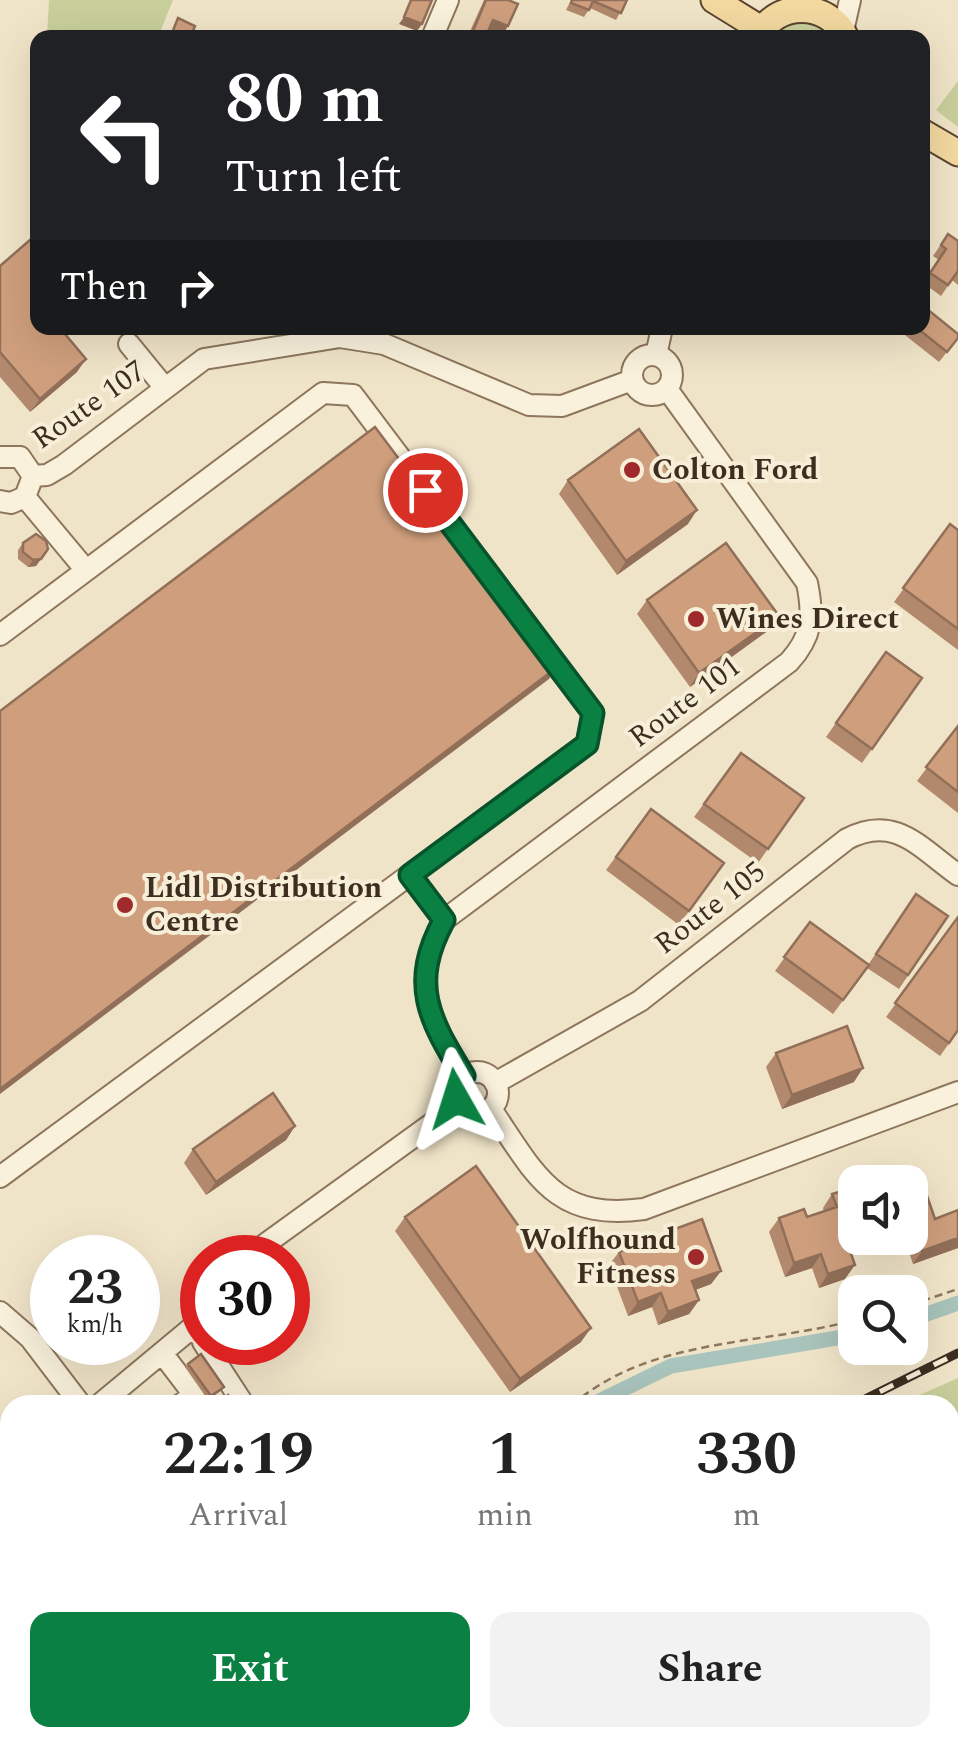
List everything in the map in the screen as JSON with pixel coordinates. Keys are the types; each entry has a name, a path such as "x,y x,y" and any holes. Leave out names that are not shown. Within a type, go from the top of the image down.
{"main road":[{"path":"714,0 756,30"},
{"path":"762,30 770,17 795,3 828,12 841,30"},
{"path":"930,137 958,154"}],"street":[{"path":"435,30 448,0"},
{"path":"845,30 850,0"},
{"path":"656,355 660,335"},
{"name":"Route 107","path":"33,476 47,475 64,465 204,359 340,338 384,344 530,405 562,406 632,380"},
{"path":"129,344 165,388"},
{"path":"656,355 670,366 672,378 667,389 656,395 644,394 632,380 637,361 656,355"},
{"name":"Route 101","path":"444,920 788,662 805,644 813,612 807,583 667,389"},
{"path":"0,635 324,393 353,395 593,713 587,744 0,1177"},
{"path":"0,458 20,457 33,476 25,497 10,503 0,501"},
{"path":"25,497 85,569"},
{"name":"Route 105","path":"495,1083 640,1001 848,839 872,826 894,830 958,875"},
{"path":"410,875 444,920 431,945 424,986 433,1025 464,1076"},
{"path":"485,1074 495,1083 497,1096 491,1108 474,1114 459,1104 457,1086 464,1076 485,1074"},
{"path":"491,1108 544,1186 575,1207 608,1214 644,1209 958,1092"},
{"path":"278,1235 459,1104"},
{"path":"0,1312 30,1338 73,1395"},
{"path":"125,1395 162,1353 180,1345"},
{"path":"162,1353 194,1395"},
{"path":"218,1365 238,1395"}],"path":[{"path":"928,1299 958,1289"},
{"path":"584,1395 640,1362 838,1323"}],"green space":[{"path":"49,0 173,0 161,30 47,30"},
{"path":"805,14 826,30 771,30"},
{"path":"958,81 958,127 936,110"},
{"path":"958,1378 958,1395 920,1395"}],"building":[{"path":"411,0 432,0 422,24 404,17"},
{"path":"486,0 518,4 508,26 493,20 489,30 473,30"},
{"path":"572,0 627,0 621,13 593,1 589,10 571,3"},
{"path":"178,18 195,26 193,30 173,30"},
{"path":"948,234 958,241 958,271 948,285 930,273 946,249 941,245"},
{"path":"30,240 30,335 66,335 86,359 40,399 0,352 0,266"},
{"path":"930,311 958,334 947,352 926,335 930,335"},
{"name":"Lidl Distribution Centre","path":"375,427 556,668 0,1089 0,711"},
{"path":"639,429 697,510 626,561 568,480"},
{"path":"950,524 958,530 958,629 903,588"},
{"path":"36,534 46,541 48,549 41,559 33,560 23,552 23,543"},
{"path":"726,543 779,616 699,673 647,600"},
{"path":"886,652 922,678 872,749 836,723"},
{"path":"958,726 958,792 926,767"},
{"path":"741,753 804,798 768,849 704,804"},
{"path":"651,809 724,863 689,911 616,857"},
{"path":"916,894 948,916 908,975 876,954"},
{"path":"958,917 958,1030 949,1043 895,1003"},
{"path":"810,922 869,965 843,1000 784,957"},
{"path":"847,1026 863,1068 792,1095 776,1053"},
{"path":"273,1093 295,1126 216,1182 193,1149"},
{"path":"476,1166 591,1328 520,1379 405,1217"},
{"path":"838,1192 838,1255 852,1255 855,1265 828,1274 821,1254 794,1263 779,1218 804,1209 807,1217 837,1207 832,1194"},
{"path":"928,1199 935,1219 958,1210 958,1238 928,1249"},
{"path":"702,1219 721,1271 692,1281 699,1300 668,1312 661,1293 638,1302 619,1252 648,1241 651,1251 676,1242 672,1230"},
{"path":"189,1365 209,1365 224,1387 210,1395"}],"waterway":[{"path":"928,1314 958,1303"},
{"path":"612,1395 671,1366 838,1338"}],"railway":[{"path":"873,1395 958,1353"}],"place":[{"name":"Colton Ford","path":"632,470"},
{"name":"Wines Direct","path":"696,619"},
{"name":"Lidl Distribution Centre","path":"125,905"},
{"name":"Wolfhound Fitness","path":"696,1257"}],"route":[{"path":"425,490 593,713 587,744 410,875 444,920 431,945 424,986 433,1025 464,1076 457,1086 456,1099"}]}
